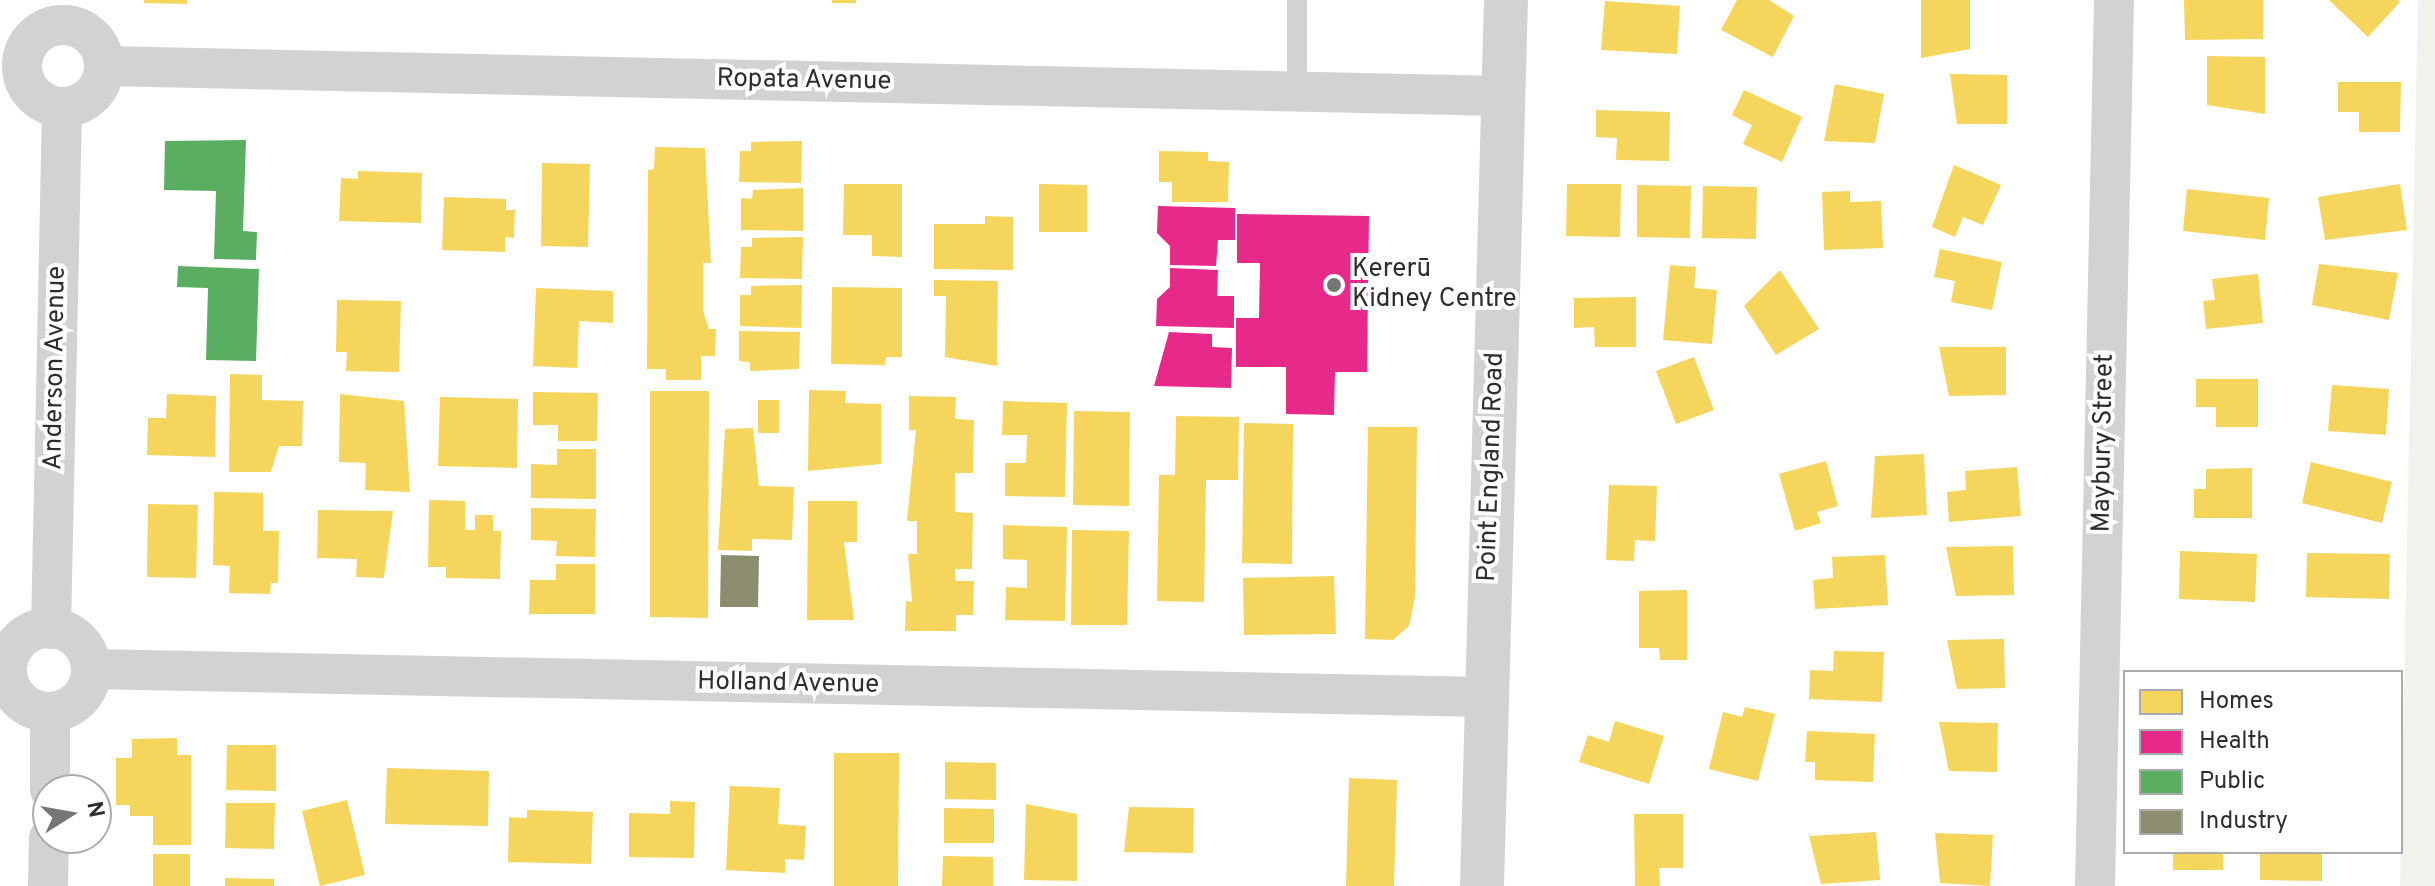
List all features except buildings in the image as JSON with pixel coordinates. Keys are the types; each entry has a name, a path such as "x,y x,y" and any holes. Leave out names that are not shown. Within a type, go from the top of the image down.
{"street":[{"name":"Point England Road","path":"1482,886 1506,0"},
{"name":"Maybury Street","path":"2095,886 2114,0"},
{"path":"63,12 88,32 104,66 87,100 62,107 32,93 11,62 31,39 63,12"},
{"name":"Ropata Avenue","path":"104,66 1503,96"},
{"name":"Anderson Avenue","path":"51,629 62,107"},
{"path":"51,629 74,637 91,669 80,699 50,713 24,704 4,668 21,639 51,629"},
{"name":"Holland Avenue","path":"91,669 1485,697"},
{"path":"50,713 50,774"},
{"path":"48,886 49,854"}],"lane":[{"path":"1297,0 1297,92"}],"shaded area":[{"path":"2418,0 2435,0 2435,886 2400,886"}],"place":[{"name":"Kererū Kidney Centre","path":"1334,285"}]}
